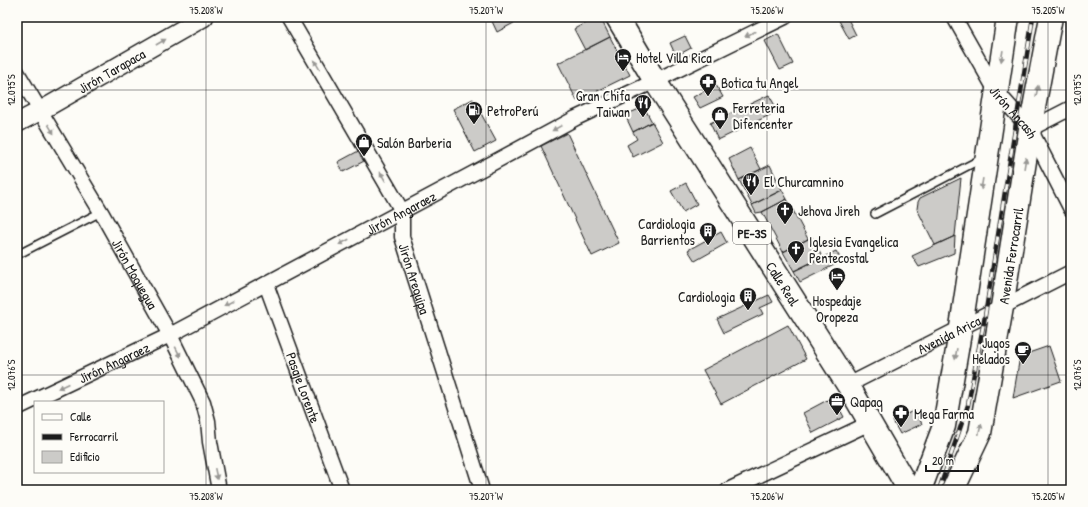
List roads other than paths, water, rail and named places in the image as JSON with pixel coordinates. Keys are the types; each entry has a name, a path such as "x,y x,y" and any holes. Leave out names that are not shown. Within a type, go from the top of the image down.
{"main road":[{"name":"Calle Real","path":"617,17 848,385 909,490"},
{"path":"920,490 944,426 961,328 1008,17"},
{"name":"Avenida Ferrocarril","path":"953,490 980,433 1002,307 1030,129 1051,17"}],"street":[{"name":"Jirón Tarapaca","path":"17,123 204,17"},
{"path":"289,17 402,211"},
{"name":"Jirón Angaraez","path":"17,408 170,336 576,118 656,81 785,17"},
{"name":"Jirón Ancash","path":"954,17 996,91 1030,129 1071,209"},
{"name":"Jirón Moquegua","path":"17,72 101,212 170,336 203,402 208,421 210,442 219,490"},
{"path":"1030,129 1071,108"},
{"name":"Jirón Arequipa","path":"402,211 402,237 482,490"},
{"name":"Avenida Arica","path":"848,385 1071,272"},
{"name":"Pasaje Lorente","path":"266,284 342,490"},
{"path":"728,490 870,423"}],"lane":[{"path":"875,214 987,156"},
{"path":"17,255 101,212"}],"railway":[{"path":"939,490 968,405 985,316 1033,17"}],"place":[{"name":"Hotel Villa Rica","path":"623,72"},
{"name":"Botica tu Angel","path":"708,97"},
{"name":"Gran Chifa Taiwan","path":"643,118"},
{"name":"PetroPerú","path":"474,125"},
{"name":"Ferreteria Difencenter","path":"720,130"},
{"name":"Salón Barberia","path":"364,157"},
{"name":"El Churcamnino","path":"751,196"},
{"name":"Jehova Jireh","path":"785,225"},
{"name":"Cardiologia Barrientos","path":"708,246"},
{"name":"Iglesia Evangelica Pentecostal","path":"796,264"},
{"name":"Hospedaje Oropeza","path":"837,291"},
{"name":"Cardiologia","path":"748,311"},
{"name":"Jugos Helados","path":"1023,365"},
{"name":"Qapaq","path":"837,416"},
{"name":"Mega Farma","path":"901,428"}]}
